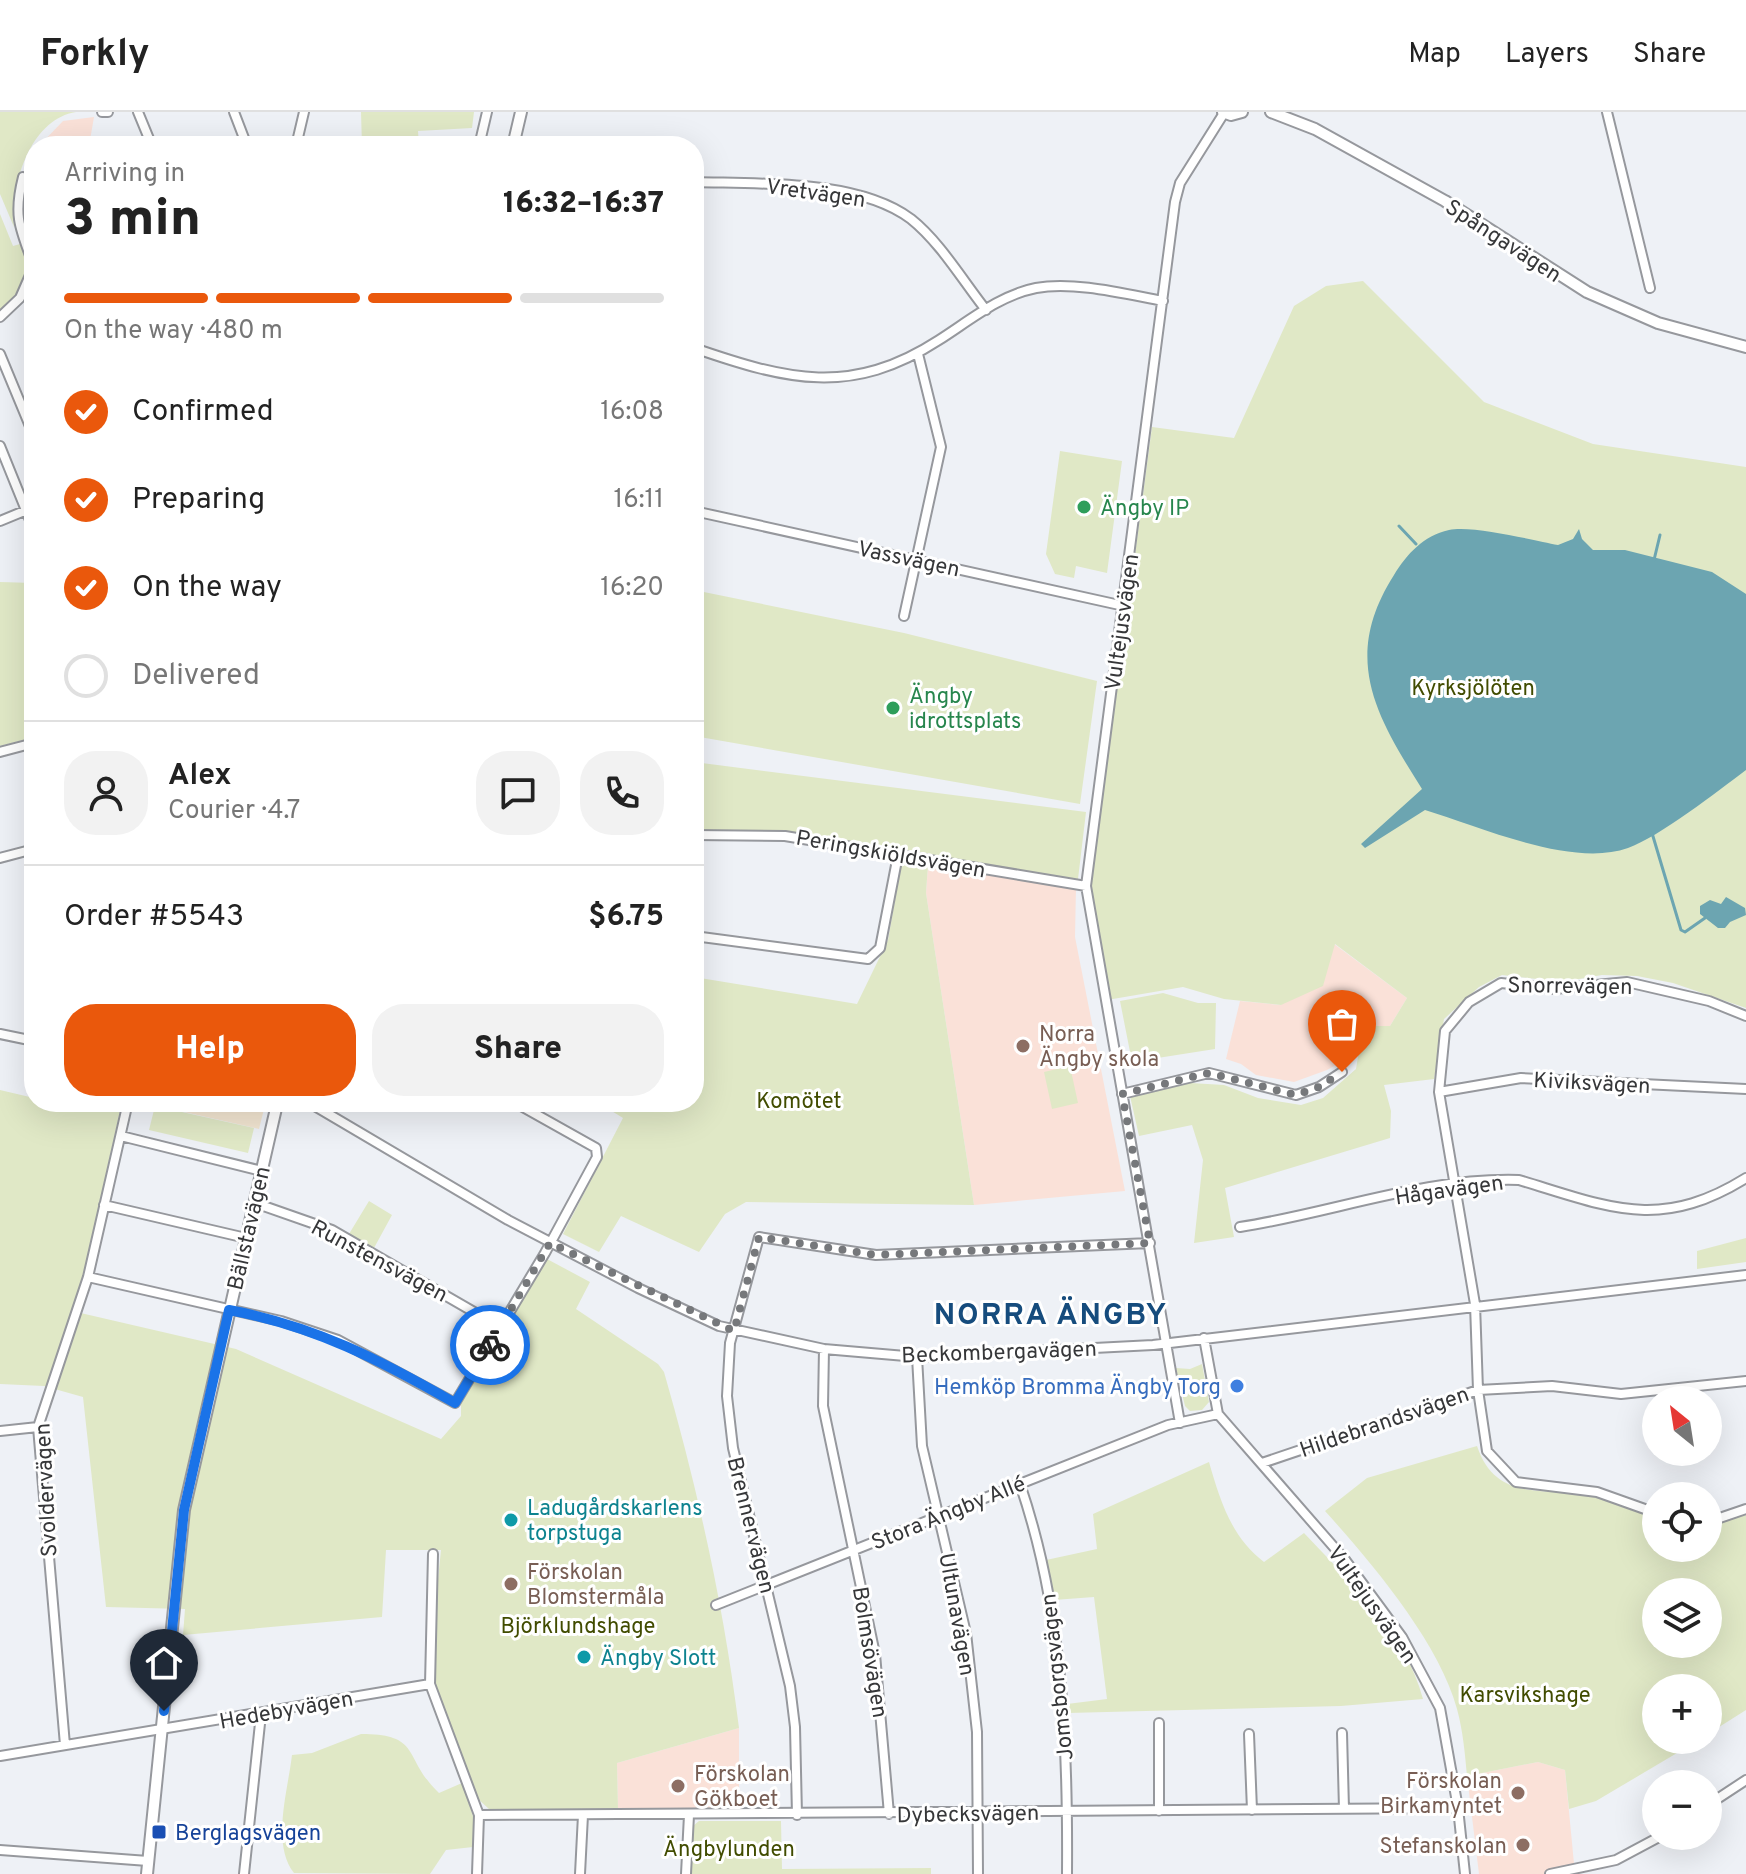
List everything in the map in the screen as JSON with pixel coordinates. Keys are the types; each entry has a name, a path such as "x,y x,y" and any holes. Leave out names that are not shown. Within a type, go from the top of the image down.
{"street":[{"path":"138,112 148,136"},
{"path":"234,112 243,136"},
{"path":"298,136 304,112"},
{"path":"481,136 487,112"},
{"path":"515,136 521,112"},
{"path":"1224,112 1231,115 1242,112"},
{"name":"Vultejusvägen","path":"1180,1423 1086,886 1180,183 1224,112"},
{"name":"Spångavägen","path":"1271,112 1315,129 1445,201 1587,292 1658,323 1746,347"},
{"path":"1607,112 1650,288"},
{"path":"23,177 16,207 24,240"},
{"name":"Vretvägen","path":"704,182 765,184 884,202 913,221 986,310"},
{"path":"704,351 761,370 824,380 886,367 918,354 1018,292 1039,287 1061,287 1163,301"},
{"path":"0,317 20,298 24,289"},
{"path":"0,354 24,412"},
{"path":"904,616 941,447 918,354"},
{"path":"0,446 24,496"},
{"path":"0,521 24,511"},
{"name":"Vassvägen","path":"704,513 1124,606"},
{"path":"0,752 24,746"},
{"name":"Peringskiöldsvägen","path":"704,835 785,836 1086,886"},
{"path":"0,858 24,852"},
{"path":"704,937 868,959 880,948 898,855"},
{"name":"Snorrevägen","path":"1642,1508 1597,1492 1516,1482 1487,1451 1478,1390 1475,1304 1439,1092 1445,1031 1469,1002 1501,983 1572,989 1627,982 1709,1001 1746,1016"},
{"path":"0,1034 24,1039"},
{"path":"1122,1094 1209,1073 1296,1095 1319,1087 1342,1072"},
{"name":"Kiviksvägen","path":"1439,1092 1521,1078 1746,1089"},
{"name":"Svoldervägen","path":"65,1745 38,1427 88,1277 126,1112"},
{"name":"Bällstavägen","path":"147,1874 184,1510 273,1112"},
{"name":"Beckombergavägen","path":"325,1112 550,1243 734,1331 824,1349 917,1357 1165,1343 1475,1304 1746,1275"},
{"path":"88,1277 281,1321 338,1340 455,1403 597,1157 596,1148 532,1112"},
{"path":"121,1136 262,1171"},
{"name":"Hågavägen","path":"1240,1227 1453,1185 1519,1180 1623,1211 1675,1209 1721,1193 1746,1178"},
{"name":"Runstensvägen","path":"255,1203 332,1230 500,1327"},
{"path":"104,1205 246,1238"},
{"name":"Brennervägen","path":"797,1815 795,1727 790,1686 729,1421 726,1369 759,1237 876,1255 1150,1243"},
{"path":"1204,1338 1218,1414"},
{"name":"Bolmsövägen","path":"824,1349 823,1406 827,1436 875,1654 889,1814"},
{"name":"Ultunavägen","path":"917,1357 922,1446 966,1633 977,1732 978,1874"},
{"name":"Hildebrandsvägen","path":"1262,1463 1478,1390 1552,1386 1621,1394 1746,1381"},
{"name":"Vultejusvägen","path":"1218,1414 1346,1561 1402,1637 1440,1708 1458,1808 1465,1874"},
{"name":"Stora Ängby Allé","path":"716,1605 1180,1423 1218,1414"},
{"path":"0,1431 38,1427"},
{"name":"Jomsborgsvägen","path":"1020,1484 1040,1552 1056,1630 1065,1732 1067,1874"},
{"path":"1722,1517 1746,1509"},
{"path":"433,1554 430,1684 479,1815 477,1874"},
{"name":"Hedebyvägen","path":"0,1756 430,1684"},
{"path":"244,1874 261,1714"},
{"path":"1159,1723 1159,1811"},
{"path":"1342,1733 1344,1809"},
{"path":"1249,1734 1252,1810"},
{"path":"1722,1796 1746,1780"},
{"name":"Dybecksvägen","path":"479,1815 1458,1808"},
{"path":"580,1874 583,1815"},
{"path":"686,1874 689,1815"},
{"path":"1550,1874 1577,1872 1616,1860 1642,1846"},
{"path":"0,1850 148,1861"}],"shaded area":[{"path":"94,117 91,136 49,136 63,121"},
{"name":"Norra Ängby skola","path":"928,865 1076,888 1075,937 1125,1191 974,1205 926,893"},
{"path":"1334,944 1407,998 1390,1026 1363,1026 1359,1052 1327,1070 1294,1082 1256,1075 1241,1064 1226,1059 1240,1001 1281,1005"},
{"path":"184,1112 263,1112 259,1129"},
{"name":"Förskolan Gökboet","path":"739,1728 739,1809 618,1809 617,1763"},
{"path":"1538,1762 1565,1770 1575,1874 1479,1874 1467,1776"}],"green space":[{"path":"0,112 76,112 60,117 39,136 24,136 24,163 16,193 14,227 0,194"},
{"path":"361,112 474,112 472,128 418,131 418,136 362,136"},
{"path":"0,214 13,246 20,244 24,254 24,277 16,294 0,311"},
{"name":"Kyrksjölöten","path":"1363,281 1484,402 1593,444 1746,467 1746,1008 1673,983 1637,976 1602,975 1562,982 1502,975 1479,987 1444,1019 1434,1079 1384,1085 1391,1111 1390,1138 1225,1188 1234,1237 1194,1243 1203,1160 1192,1125 1139,1136 1130,1096 1174,1082 1224,1085 1258,1098 1301,1105 1323,1098 1356,1069 1363,1026 1390,1026 1407,998 1335,944 1323,986 1281,1005 1224,999 1183,987 1107,1000 1091,884 1152,427 1234,438 1294,306 1326,286"},
{"name":"Ängby IP","path":"1060,451 1122,461 1107,573 1076,566 1074,578 1055,574 1046,554"},
{"path":"0,582 24,583 24,740 0,746"},
{"name":"Ängby idrottsplats","path":"704,592 904,633 1097,681 1080,804 704,738"},
{"path":"704,763 1086,812 1078,879 775,831 704,831"},
{"name":"Komötet","path":"902,860 928,865 926,893 974,1205 746,1202 725,1214 699,1252 621,1216 599,1252 563,1234 623,1118 613,1112 704,1112 704,979 857,1004 888,940"},
{"path":"1163,993 1198,1003 1216,1003 1215,1049 1132,1062 1120,1001"},
{"path":"1070,1066 1078,1103 1052,1109 1044,1072"},
{"name":"Björklundshage","path":"0,1090 24,1096 24,1112 120,1112 83,1277 72,1311 236,1349 441,1439 461,1416 461,1403 547,1259 590,1282 576,1309 658,1364 664,1372 709,1549 739,1728 617,1763 618,1809 489,1809 476,1797 434,1683 434,1619 441,1550 386,1550 382,1617 183,1635 185,1609 106,1607 83,1397 44,1386 0,1384"},
{"path":"154,1112 182,1112 254,1128 248,1153 149,1130"},
{"path":"369,1201 392,1215 374,1248 349,1234"},
{"path":"1746,1238 1746,1262 1697,1269 1697,1251"},
{"path":"1202,1364 1209,1402 1202,1410 1190,1411 1185,1406 1176,1368 1190,1369"},
{"name":"Karsvikshage","path":"1477,1446 1486,1465 1498,1478 1511,1485 1527,1490 1596,1497 1642,1513 1642,1562 1722,1562 1722,1521 1746,1515 1746,1710 1722,1725 1722,1674 1642,1674 1642,1754 1675,1754 1648,1770 1642,1770 1642,1774 1596,1801 1569,1809 1565,1770 1538,1762 1467,1776 1457,1709 1435,1657 1402,1604 1325,1511 1367,1478"},
{"path":"1209,1462 1228,1517 1243,1541 1264,1562 1304,1533 1357,1589 1390,1630 1415,1675 1423,1699 1341,1706 1068,1713 1067,1704 1107,1699 1094,1597 1054,1600 1046,1560 1097,1549 1093,1514"},
{"path":"361,1734 381,1735 403,1743 439,1793 462,1783 473,1816 473,1847 446,1850 430,1874 294,1873 287,1861 282,1832 292,1755 312,1753"},
{"name":"Ängbylunden","path":"699,1821 781,1821 782,1869 931,1868 931,1874 691,1874 693,1826"}],"water":[{"path":"1579,529 1582,539 1593,550 1625,550 1712,572 1746,594 1746,770 1656,834 1628,848 1605,853 1581,853 1526,843 1425,810 1365,848 1361,844 1422,789 1379,711 1367,660 1378,605 1399,567 1424,541 1449,530 1487,531 1558,545 1573,539"},
{"path":"1726,897 1745,908 1746,915 1730,922 1725,928 1718,928 1700,914 1700,906 1710,900 1721,904"}],"waterway":[{"path":"1399,526 1416,544"},
{"path":"1654,560 1660,535"},
{"path":"1652,833 1681,930 1685,932 1705,918"}],"way so far":[{"path":"490,1345 550,1243 638,1288 734,1331 759,1237 876,1255 1150,1243 1122,1094 1175,1078 1209,1073 1285,1095 1296,1095 1319,1087 1342,1072"}],"place":[{"name":"Ängby IP","path":"1084,507"},
{"name":"Ängby idrottsplats","path":"893,708"},
{"name":"Norra Ängby skola","path":"1023,1046"},
{"name":"Hemköp Bromma Ängby Torg","path":"1237,1386"},
{"name":"Ladugårdskarlens torpstuga","path":"511,1520"},
{"name":"Förskolan Blomstermåla","path":"511,1584"},
{"name":"Ängby Slott","path":"584,1657"},
{"name":"Förskolan Gökboet","path":"678,1786"},
{"name":"Förskolan Birkamyntet","path":"1518,1793"},
{"name":"Berglagsvägen","path":"159,1832"},
{"name":"Stefanskolan","path":"1523,1845"}],"district":[{"name":"NORRA ÄNGBY","path":"1051,1314"}],"route":[{"path":"164,1711 184,1510 229,1310 281,1321 338,1340 455,1403 490,1345"}]}
